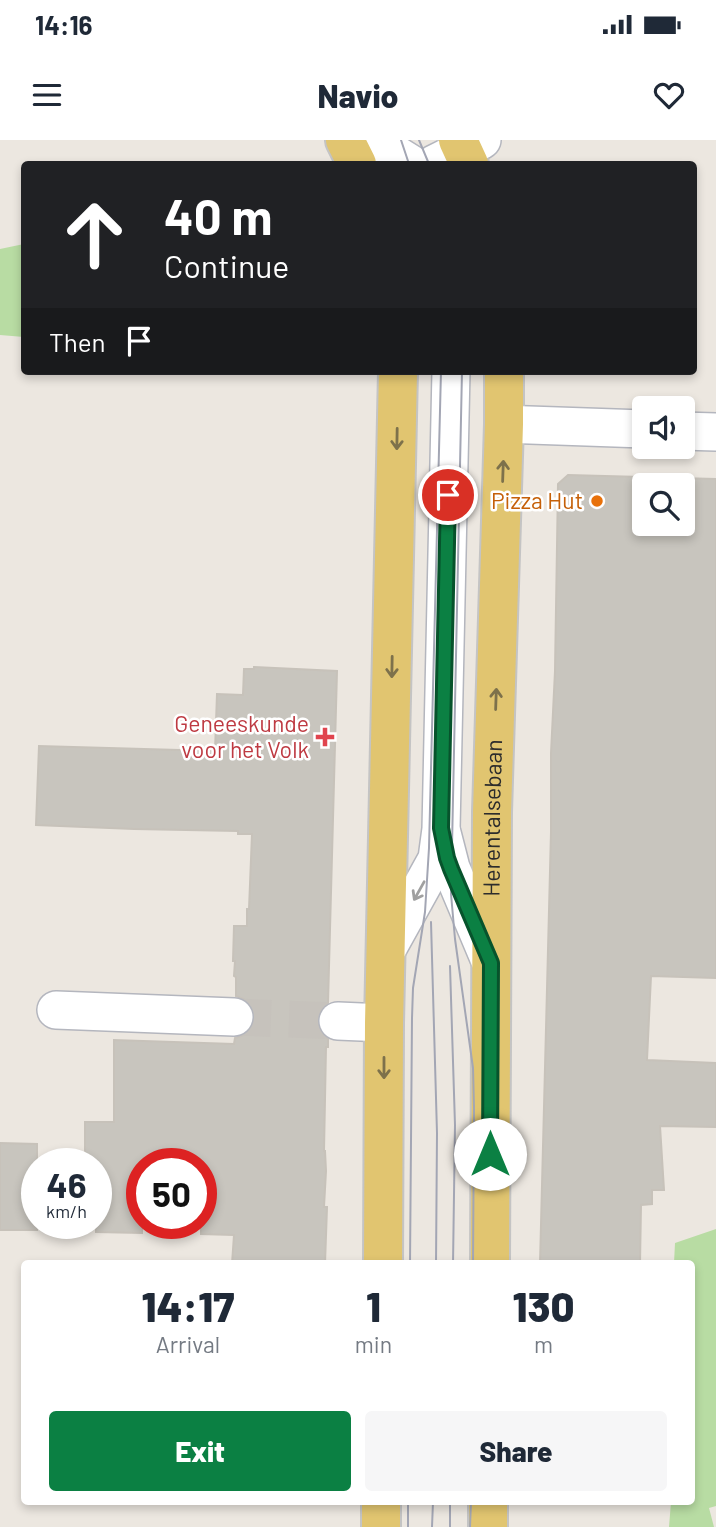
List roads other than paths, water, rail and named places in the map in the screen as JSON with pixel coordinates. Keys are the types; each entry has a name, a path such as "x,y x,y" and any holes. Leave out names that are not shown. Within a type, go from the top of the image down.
{"main road":[{"path":"345,140 356,161"},
{"path":"383,1260 384,1023 398,375"},
{"name":"Herentalsebaan","path":"490,1260 492,812 504,375"},
{"path":"381,1505 381,1527"},
{"path":"488,1505 488,1527"}],"street":[{"path":"373,140 406,161"},
{"path":"421,161 422,140"},
{"path":"386,951 437,859 441,828 451,375"},
{"path":"504,424 632,429"},
{"path":"695,431 716,432"},
{"path":"441,828 451,869 491,963"},
{"path":"56,1010 234,1017"},
{"path":"338,1021 384,1023"}],"tunnel":[{"path":"234,1017 338,1021"}],"tram line":[{"path":"401,140 408,161"},
{"path":"419,140 428,161"},
{"path":"410,1260 413,988 425,912 429,848 441,375"},
{"path":"462,375 451,894 473,1068 473,1260"},
{"path":"431,922 437,1133 436,1260"},
{"path":"450,966 455,1125 453,1260"},
{"path":"408,1505 408,1527"},
{"path":"432,1527 433,1505"},
{"path":"450,1505 450,1527"},
{"path":"470,1527 471,1505"}],"place":[{"name":"Pizza Hut","path":"597,501"},
{"name":"Geneeskunde voor het Volk","path":"325,737"}]}
